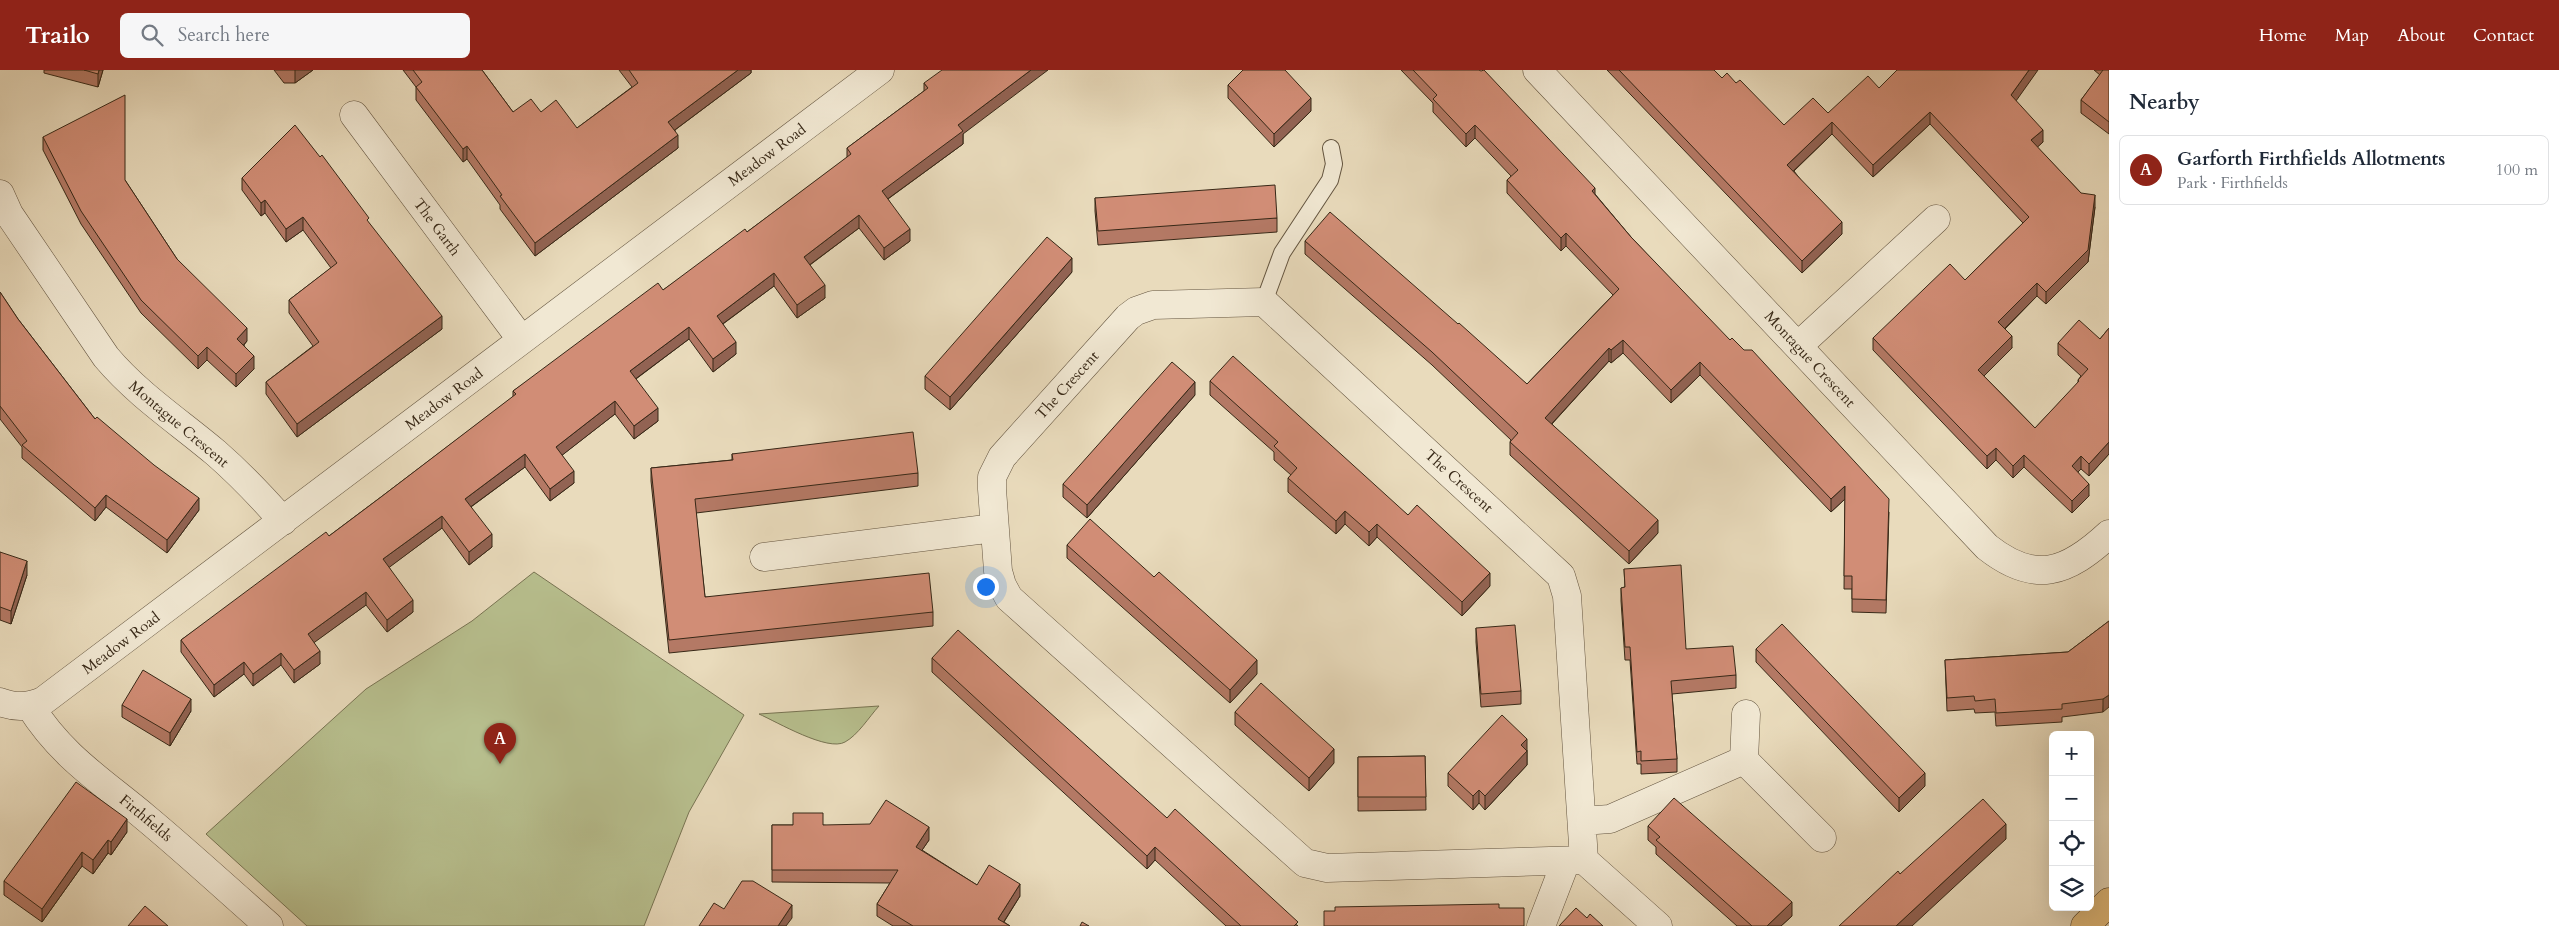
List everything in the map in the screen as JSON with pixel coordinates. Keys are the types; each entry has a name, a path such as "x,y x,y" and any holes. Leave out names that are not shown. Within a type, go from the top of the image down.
{"main road":[{"path":"2085,926 2109,902"}],"street":[{"name":"Meadow Road","path":"30,706 43,701 283,522 521,339 880,70"},
{"name":"Montague Crescent","path":"1537,70 1987,547 2005,561 2026,569 2056,568 2071,564 2090,552 2109,534"},
{"name":"The Garth","path":"354,114 521,339"},
{"name":"Montague Crescent","path":"0,194 9,214 106,357 121,375 156,407 216,453 252,486 283,522"},
{"path":"1798,346 1936,219"},
{"name":"The Crescent","path":"1264,302 1561,576 1568,596 1582,821 1575,861 1327,868 1305,863 1009,598 1000,580 994,528 992,477 999,462 1128,317 1136,311 1153,305 1264,302"},
{"path":"764,557 994,528"},
{"path":"0,702 15,707 30,706"},
{"name":"Firthfields","path":"30,706 46,731 65,753 143,815 267,926"},
{"path":"1746,714 1744,760 1822,838"},
{"path":"1582,821 1610,819 1744,760"},
{"path":"1541,926 1575,861 1658,926"}],"lane":[{"path":"1264,302 1282,253 1330,180 1334,164 1331,148"}],"green space":[{"path":"534,572 744,715 689,812 644,926 307,926 206,834 366,689 472,621"},
{"path":"879,706 850,739 837,744 815,740 802,735 759,714"}],"building":[{"path":"84,70 99,70 98,74"},
{"path":"413,70 482,70 513,112 531,99 541,112 556,100 577,128 638,83 629,70 738,70 668,122 678,135 535,243 500,196 502,195 467,146 463,149 416,87 422,82"},
{"path":"942,70 1031,70 958,125 963,131 882,191 910,229 884,248 859,215 804,257 825,285 797,305 774,273 717,316 736,342 713,359 689,327 630,371 658,408 634,426 615,401 556,447 574,471 550,489 525,454 465,499 492,534 469,552 442,516 383,559 413,600 387,620 366,592 308,634 320,651 294,670 281,653 253,674 244,662 214,685 181,640 326,532 329,536 516,394 513,391 658,283 663,290 745,229 747,232 851,154 847,148 928,88 924,83"},
{"path":"1243,70 1285,70 1311,98 1274,134 1228,85"},
{"path":"1413,70 1484,70 1595,188 1592,191 1631,237 1730,340 1732,338 1744,350 1752,350 1889,499 1886,600 1852,599 1852,576 1844,576 1845,486 1831,499 1700,362 1671,390 1623,340 1611,350 1609,348 1545,418 1658,520 1629,551 1510,442 1518,433 1432,352 1305,241 1330,212 1527,384 1619,289 1566,233 1561,238 1507,180 1518,170 1475,125 1466,134 1433,99 1437,95"},
{"path":"1619,70 1714,70 1722,78 1727,73 1736,83 1740,80 1784,125 1813,98 1828,113 1868,76 1879,88 1897,70 2029,70 2011,95 2043,130 2031,140 2081,193 2095,195 2088,250 2046,292 2037,283 1998,322 2012,336 1978,370 2035,428 2088,369 2058,343 2079,320 2100,339 2109,328 2109,442 2089,464 2081,456 2072,466 2089,484 2072,501 2024,455 2013,466 1996,448 1987,456 1873,338 1950,264 1965,280 2029,217 1930,112 1873,165 1832,122 1787,165 1842,222 1802,261"},
{"path":"2103,70 2109,70 2109,122 2081,100"},
{"path":"125,95 125,180 177,259 247,328 237,339 254,356 236,374 207,347 198,356 141,300 81,211 43,137"},
{"path":"295,125 320,157 322,155 369,218 367,220 442,316 297,424 266,382 319,342 289,300 337,263 303,217 286,229 265,200 261,203 242,178"},
{"path":"1275,185 1277,218 1098,231 1095,198"},
{"path":"1047,237 1072,258 950,397 925,376"},
{"path":"0,292 18,319 95,419 97,417 154,465 199,498 167,540 106,495 95,508 22,445 27,441 0,406"},
{"path":"1233,356 1408,515 1417,505 1490,573 1462,602 1377,524 1369,532 1345,511 1336,521 1288,478 1297,468 1274,446 1278,442 1210,381"},
{"path":"1172,362 1195,382 1087,505 1063,484"},
{"path":"913,432 918,473 695,499 705,597 929,573 933,612 669,640 651,468 733,460 732,454"},
{"path":"1090,519 1154,577 1159,572 1257,660 1230,690 1067,545"},
{"path":"0,552 27,561 11,611 0,607"},
{"path":"1681,565 1686,649 1733,646 1736,675 1671,681 1677,759 1641,761 1641,751 1637,752 1630,647 1625,647 1621,588 1625,587 1624,569"},
{"path":"2109,621 2109,695 2103,699 2062,704 2062,709 1996,713 1995,699 1975,701 1974,696 1947,698 1945,660 2068,652"},
{"path":"1782,624 1925,773 1899,798 1756,649"},
{"path":"1515,625 1521,691 1481,694 1476,628"},
{"path":"958,630 1167,818 1175,809 1298,922 1294,926 1241,926 1155,847 1147,856 932,658"},
{"path":"143,670 191,699 170,733 122,705"},
{"path":"1261,683 1334,749 1309,778 1235,712"},
{"path":"1502,715 1527,739 1521,745 1527,751 1485,796 1479,790 1473,796 1448,773"},
{"path":"1425,756 1426,797 1358,797 1358,757"},
{"path":"76,782 127,819 111,842 108,840 93,860 82,852 42,909 4,881"},
{"path":"1674,798 1792,902 1767,926 1752,926 1656,840 1660,837 1648,826"},
{"path":"1983,799 2006,824 1896,926 1839,926 1898,871 1900,874"},
{"path":"886,800 929,827 916,847 977,885 989,865 1020,884 998,919 1010,926 913,926 877,904 898,870 772,870 772,825 793,825 793,813 823,813 823,825 870,824"},
{"path":"742,881 753,881 792,905 778,926 699,926 714,903 724,909"},
{"path":"1499,904 1499,908 1524,908 1524,926 1324,926 1324,911 1335,911 1335,907"},
{"path":"145,906 168,926 128,926"},
{"path":"1576,908 1587,918 1590,914 1603,926 1559,926"},
{"path":"1082,922 1089,926 1080,926"}],"place":[{"name":"Garforth Firthfields Allotments","path":"500,764"}]}
